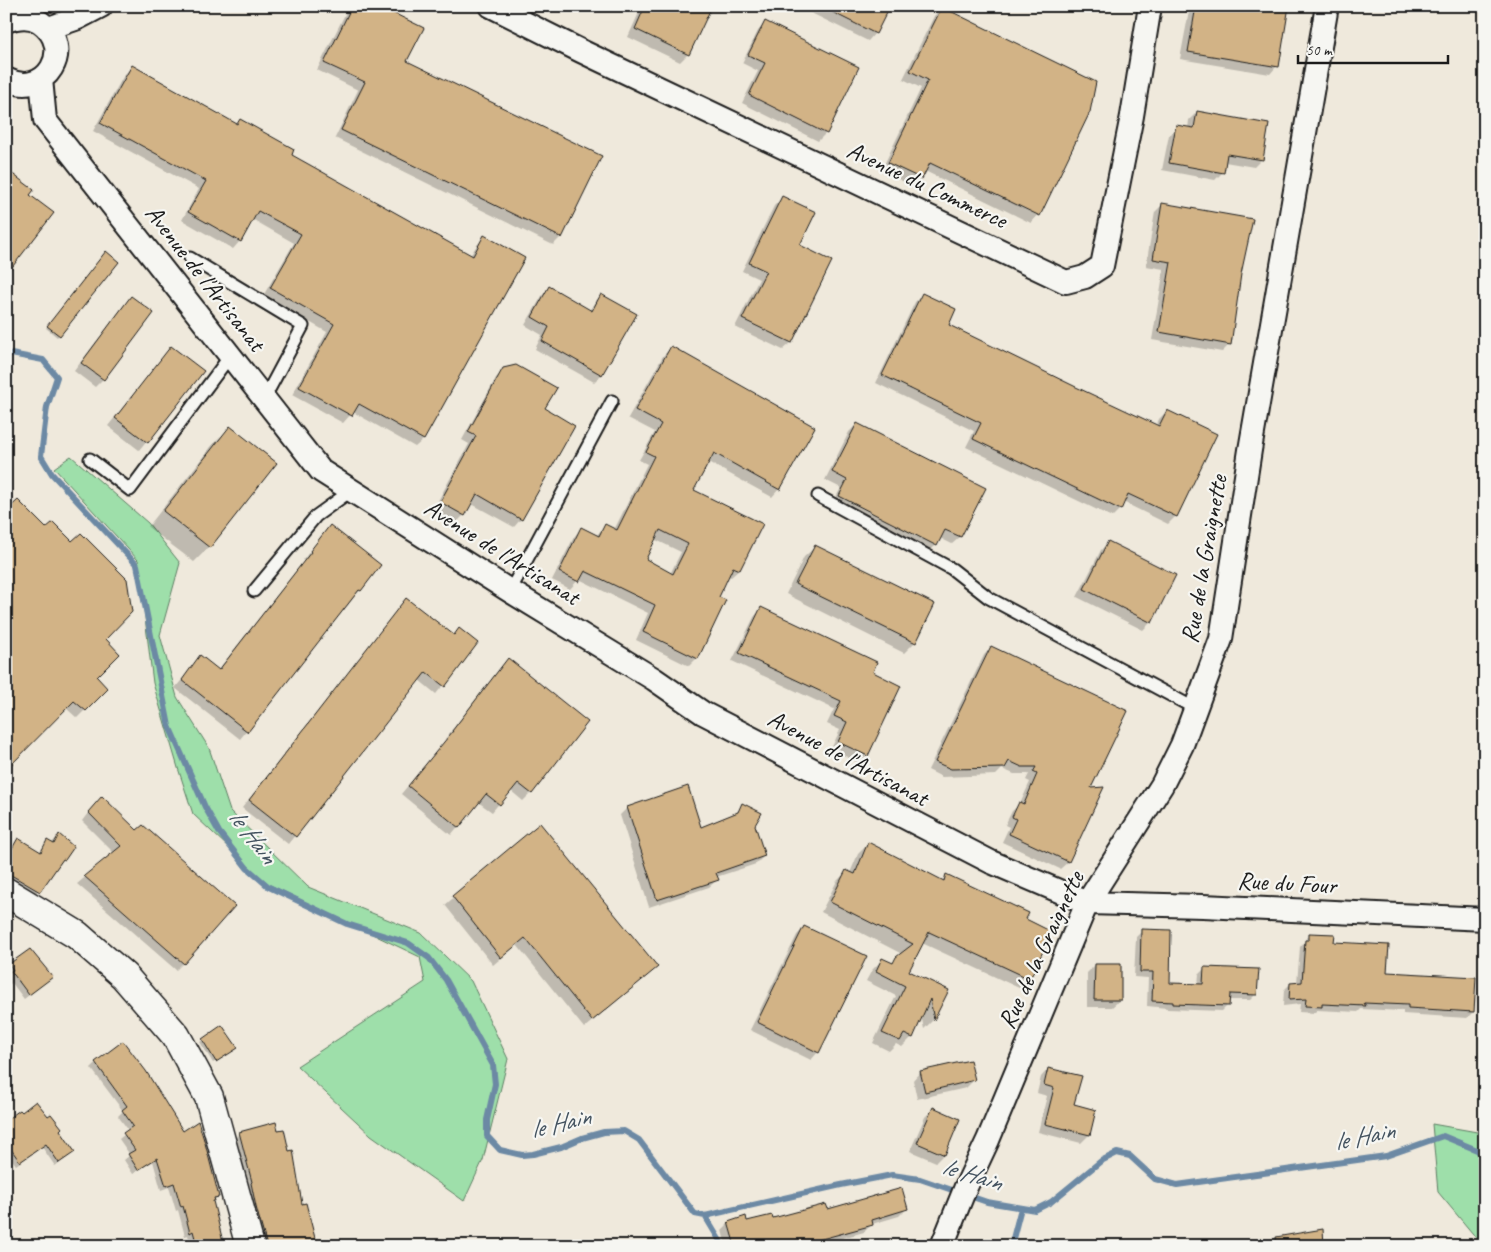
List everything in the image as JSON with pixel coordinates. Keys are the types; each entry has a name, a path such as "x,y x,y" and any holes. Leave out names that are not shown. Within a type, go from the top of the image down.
{"main road":[{"path":"6,892 77,935 124,976 176,1036 209,1097 250,1246"}],"street":[{"path":"49,28 78,18 101,6"},
{"name":"Avenue du Commerce","path":"492,6 590,55 1066,282 1085,277 1102,266 1132,116 1150,6"},
{"name":"Rue de la Graignette","path":"942,1246 1087,903 1162,785 1182,745 1221,640 1250,450 1327,6"},
{"path":"6,21 24,17 37,20 49,28 57,46 57,57 52,68 41,79 24,84 6,79"},
{"name":"Avenue de l'Artisanat","path":"41,79 45,120 321,470 510,591 654,679 703,713 991,862 1087,903"},
{"name":"Rue du Four","path":"1087,903 1485,920"}],"lane":[{"path":"190,258 303,326 264,399"},
{"path":"90,459 130,490 230,356"},
{"path":"510,591 612,401"},
{"path":"254,591 316,516 352,490"},
{"path":"818,496 952,569 989,598 1196,709"}],"green space":[{"path":"71,456 148,523 180,563 160,635 177,697 209,748 230,811 308,887 421,933 471,981 508,1059 483,1160 464,1201 371,1135 297,1066 425,982 420,957 266,883 193,814 153,683 138,560 54,468"},
{"path":"1432,1124 1477,1132 1485,1138 1485,1246 1483,1246 1438,1192"}],"building":[{"path":"352,6 379,6 424,28 407,61 602,156 562,238 341,130 365,82 324,63"},
{"path":"645,6 712,6 689,55 635,29"},
{"path":"820,6 890,6 876,34"},
{"path":"1196,6 1289,6 1279,67 1188,52"},
{"path":"942,7 1096,82 1090,112 1040,216 930,163 922,179 888,163 928,80 910,71"},
{"path":"765,21 859,67 827,134 749,95 765,63 748,55"},
{"path":"132,65 237,124 240,119 294,149 292,155 473,256 484,235 525,258 424,440 359,404 352,416 299,387 334,324 270,288 301,234 258,211 241,242 188,212 206,181 100,123"},
{"path":"1197,111 1269,124 1263,160 1227,154 1224,173 1169,163 1176,125 1194,128"},
{"path":"6,169 34,190 30,195 54,213 6,275"},
{"path":"782,196 816,212 800,245 832,261 792,343 742,319 766,271 749,263"},
{"path":"1162,203 1253,219 1241,274 1231,345 1159,332 1171,262 1153,259"},
{"path":"106,251 119,262 60,336 47,326"},
{"path":"549,286 592,311 601,294 637,314 602,375 542,341 549,327 532,317"},
{"path":"922,293 956,309 949,325 1076,387 1159,426 1167,410 1217,434 1177,517 1128,494 1121,510 973,439 981,423 882,375"},
{"path":"131,296 154,313 104,380 81,363"},
{"path":"171,346 204,371 148,443 115,418"},
{"path":"671,346 815,427 780,490 714,453 694,490 763,524 740,570 733,567 719,597 726,600 698,659 643,632 655,605 585,571 579,582 559,572 581,527 599,536 605,524 617,530 654,456 646,452 661,424 635,410","holes":["660,530 688,544 673,574 646,559"]},
{"path":"516,365 557,388 545,408 575,426 522,520 477,494 465,516 440,502 476,436 468,432 503,368"},
{"path":"857,423 986,488 961,537 945,530 937,546 839,496 847,480 832,472"},
{"path":"230,426 277,463 210,548 163,511"},
{"path":"18,500 46,528 53,522 72,541 81,533 127,579 132,612 106,639 120,654 97,677 108,689 86,711 74,701 6,770 6,511"},
{"path":"330,525 381,565 361,591 359,590 248,732 182,680 200,655 219,670"},
{"path":"1108,541 1176,575 1152,623 1084,589"},
{"path":"815,545 935,604 916,643 795,584"},
{"path":"406,598 454,635 459,628 478,643 445,687 426,672 296,837 249,800"},
{"path":"761,607 877,662 873,672 901,686 868,756 838,742 847,722 834,716 841,701 739,653"},
{"path":"991,646 1128,711 1091,788 1104,787 1069,862 1009,834 1016,819 1012,817 1019,802 1024,804 1037,774 1033,772 1036,767 1022,767 1009,761 1005,768 951,769 935,762"},
{"path":"508,658 588,722 532,794 518,783 500,805 486,794 459,828 408,786 453,731"},
{"path":"688,786 701,827 738,812 742,803 762,813 755,825 765,856 716,873 719,880 657,900 627,807"},
{"path":"102,796 137,830 143,825 235,906 184,964 84,876 121,846 88,812"},
{"path":"540,823 658,967 592,1021 525,938 501,958 452,896"},
{"path":"59,834 74,847 65,860 63,859 40,892 6,872 6,859 18,838 41,852 47,840 54,844"},
{"path":"868,842 944,881 946,874 1029,913 1026,919 1052,932 1030,979 929,932 909,971 949,990 934,1020 930,999 913,1038 904,1034 900,1041 882,1033 905,986 876,971 882,958 893,963 896,957 913,944 830,902 846,870 855,874"},
{"path":"804,926 867,956 819,1053 757,1022"},
{"path":"1141,929 1171,930 1170,983 1203,984 1204,967 1259,969 1257,995 1230,994 1229,1006 1173,1004 1173,1002 1152,1001 1153,972 1140,972"},
{"path":"1309,933 1335,934 1334,942 1389,945 1387,972 1476,977 1474,1012 1408,1008 1408,1005 1364,1003 1366,1006 1322,1004 1322,1007 1305,1006 1306,999 1289,1000 1290,983 1302,982 1305,940 1309,940"},
{"path":"30,949 53,977 29,995 11,971 13,970 9,964"},
{"path":"1095,964 1121,964 1121,1000 1094,1000"},
{"path":"222,1025 238,1048 216,1062 202,1039"},
{"path":"123,1041 146,1071 183,1131 198,1121 219,1197 214,1198 215,1201 213,1201 224,1246 197,1246 193,1231 190,1233 183,1206 181,1207 174,1183 166,1186 157,1158 138,1170 128,1154 135,1150 123,1133 133,1126 122,1110 127,1106 95,1062"},
{"path":"970,1060 975,1080 925,1092 920,1071"},
{"path":"1048,1068 1082,1076 1074,1104 1096,1110 1090,1135 1045,1124 1054,1088 1044,1085"},
{"path":"36,1101 48,1116 51,1114 62,1128 60,1130 75,1152 59,1163 46,1144 20,1162 6,1142 6,1120 20,1110 22,1112"},
{"path":"933,1107 960,1119 945,1155 917,1143"},
{"path":"276,1122 278,1130 284,1129 289,1151 293,1150 302,1204 306,1203 317,1246 267,1246 239,1132"},
{"path":"902,1188 908,1209 872,1220 873,1225 796,1246 735,1246 728,1222 746,1216 747,1221 772,1215 773,1218 826,1204 828,1209"},
{"path":"1323,1229 1324,1246 1277,1246 1276,1237"}],"waterway":[{"name":"le Hain","path":"6,353 43,360 57,377 47,407 41,456 52,474 137,565 169,726 205,807 219,832 247,868 269,887 347,924 408,943 429,958 446,980 493,1065 495,1084 487,1120 487,1136 500,1150 522,1155 533,1154 561,1147 582,1138 604,1132 624,1131 639,1140 695,1214 705,1216 892,1175 920,1179 987,1202 1035,1210 1051,1202 1101,1161 1117,1153 1130,1156 1155,1179 1177,1185 1386,1156 1443,1136 1477,1150 1485,1157"},
{"path":"1011,1246 1021,1208"},
{"path":"705,1216 723,1246"}]}
